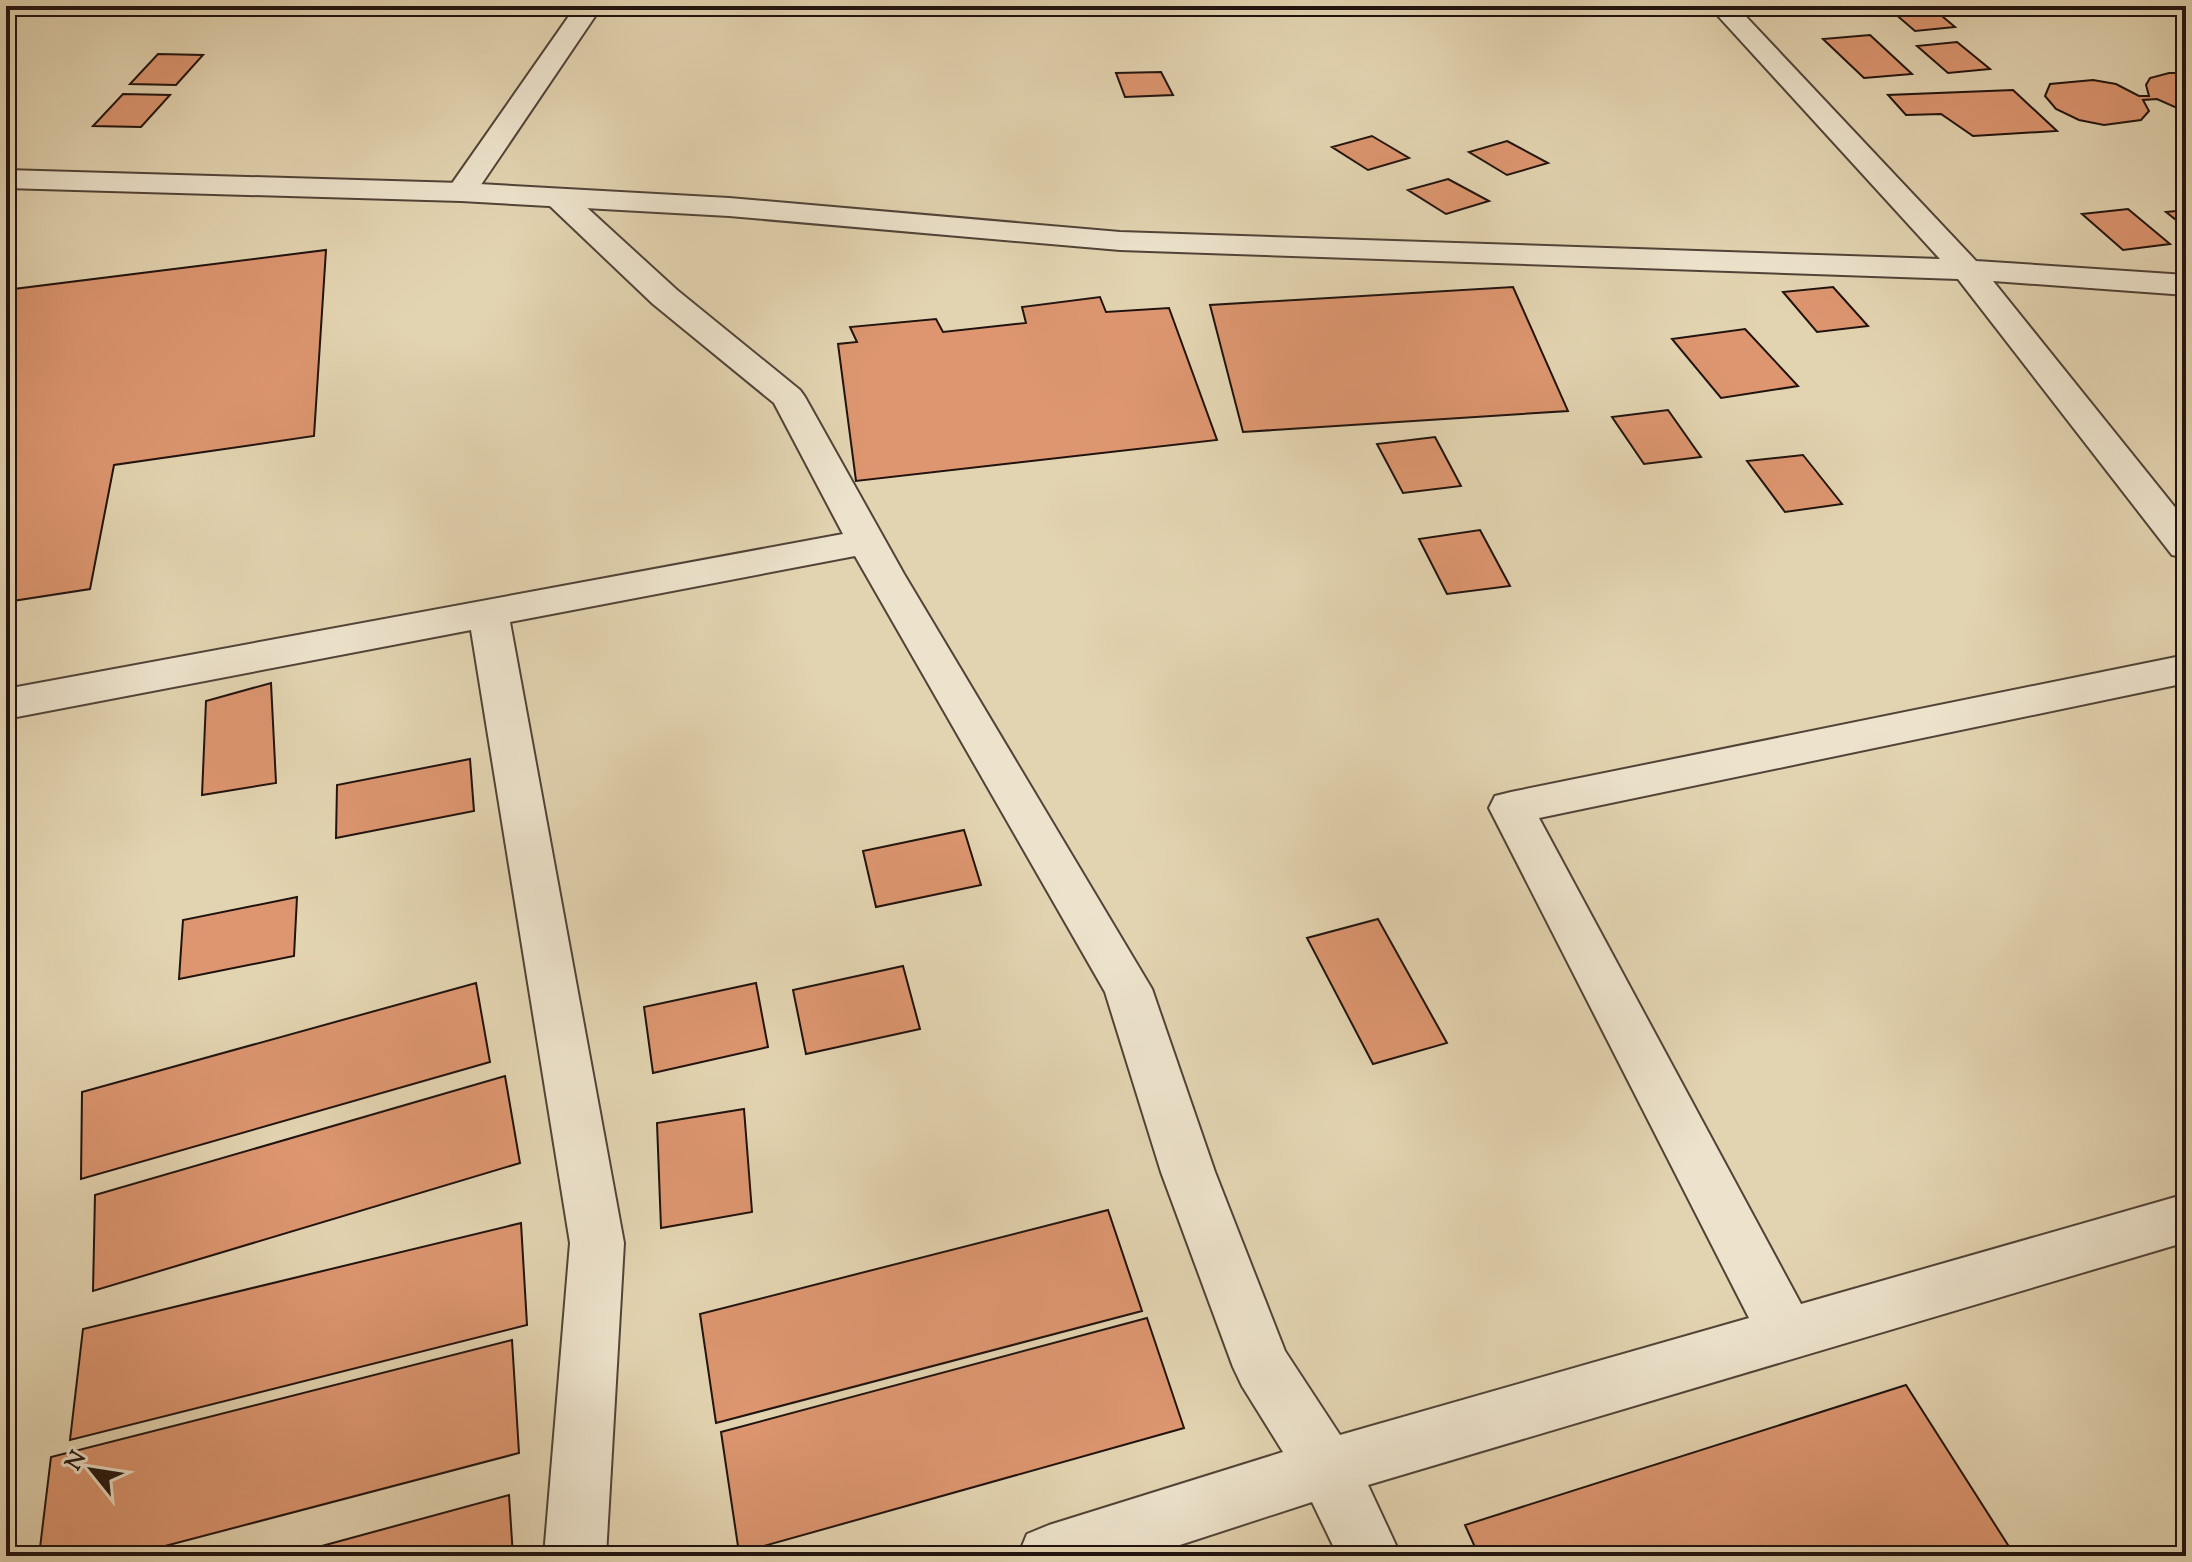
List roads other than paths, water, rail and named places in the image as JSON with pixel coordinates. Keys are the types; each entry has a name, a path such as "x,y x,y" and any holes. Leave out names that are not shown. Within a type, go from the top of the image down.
{"street":[{"path":"461,192 589,6"},
{"path":"1722,6 1967,270 2186,546"},
{"path":"6,179 461,192 729,207 1120,241 1967,270 2186,285"},
{"path":"561,200 665,297 788,397 866,542 1128,989 1188,1172 1262,1367 1327,1468 1370,1556"},
{"path":"6,704 866,542"},
{"path":"488,613 597,1243 575,1556"},
{"path":"1787,1334 1511,808 2186,669"},
{"path":"1049,1556 1327,1468 2186,1218"}]}
